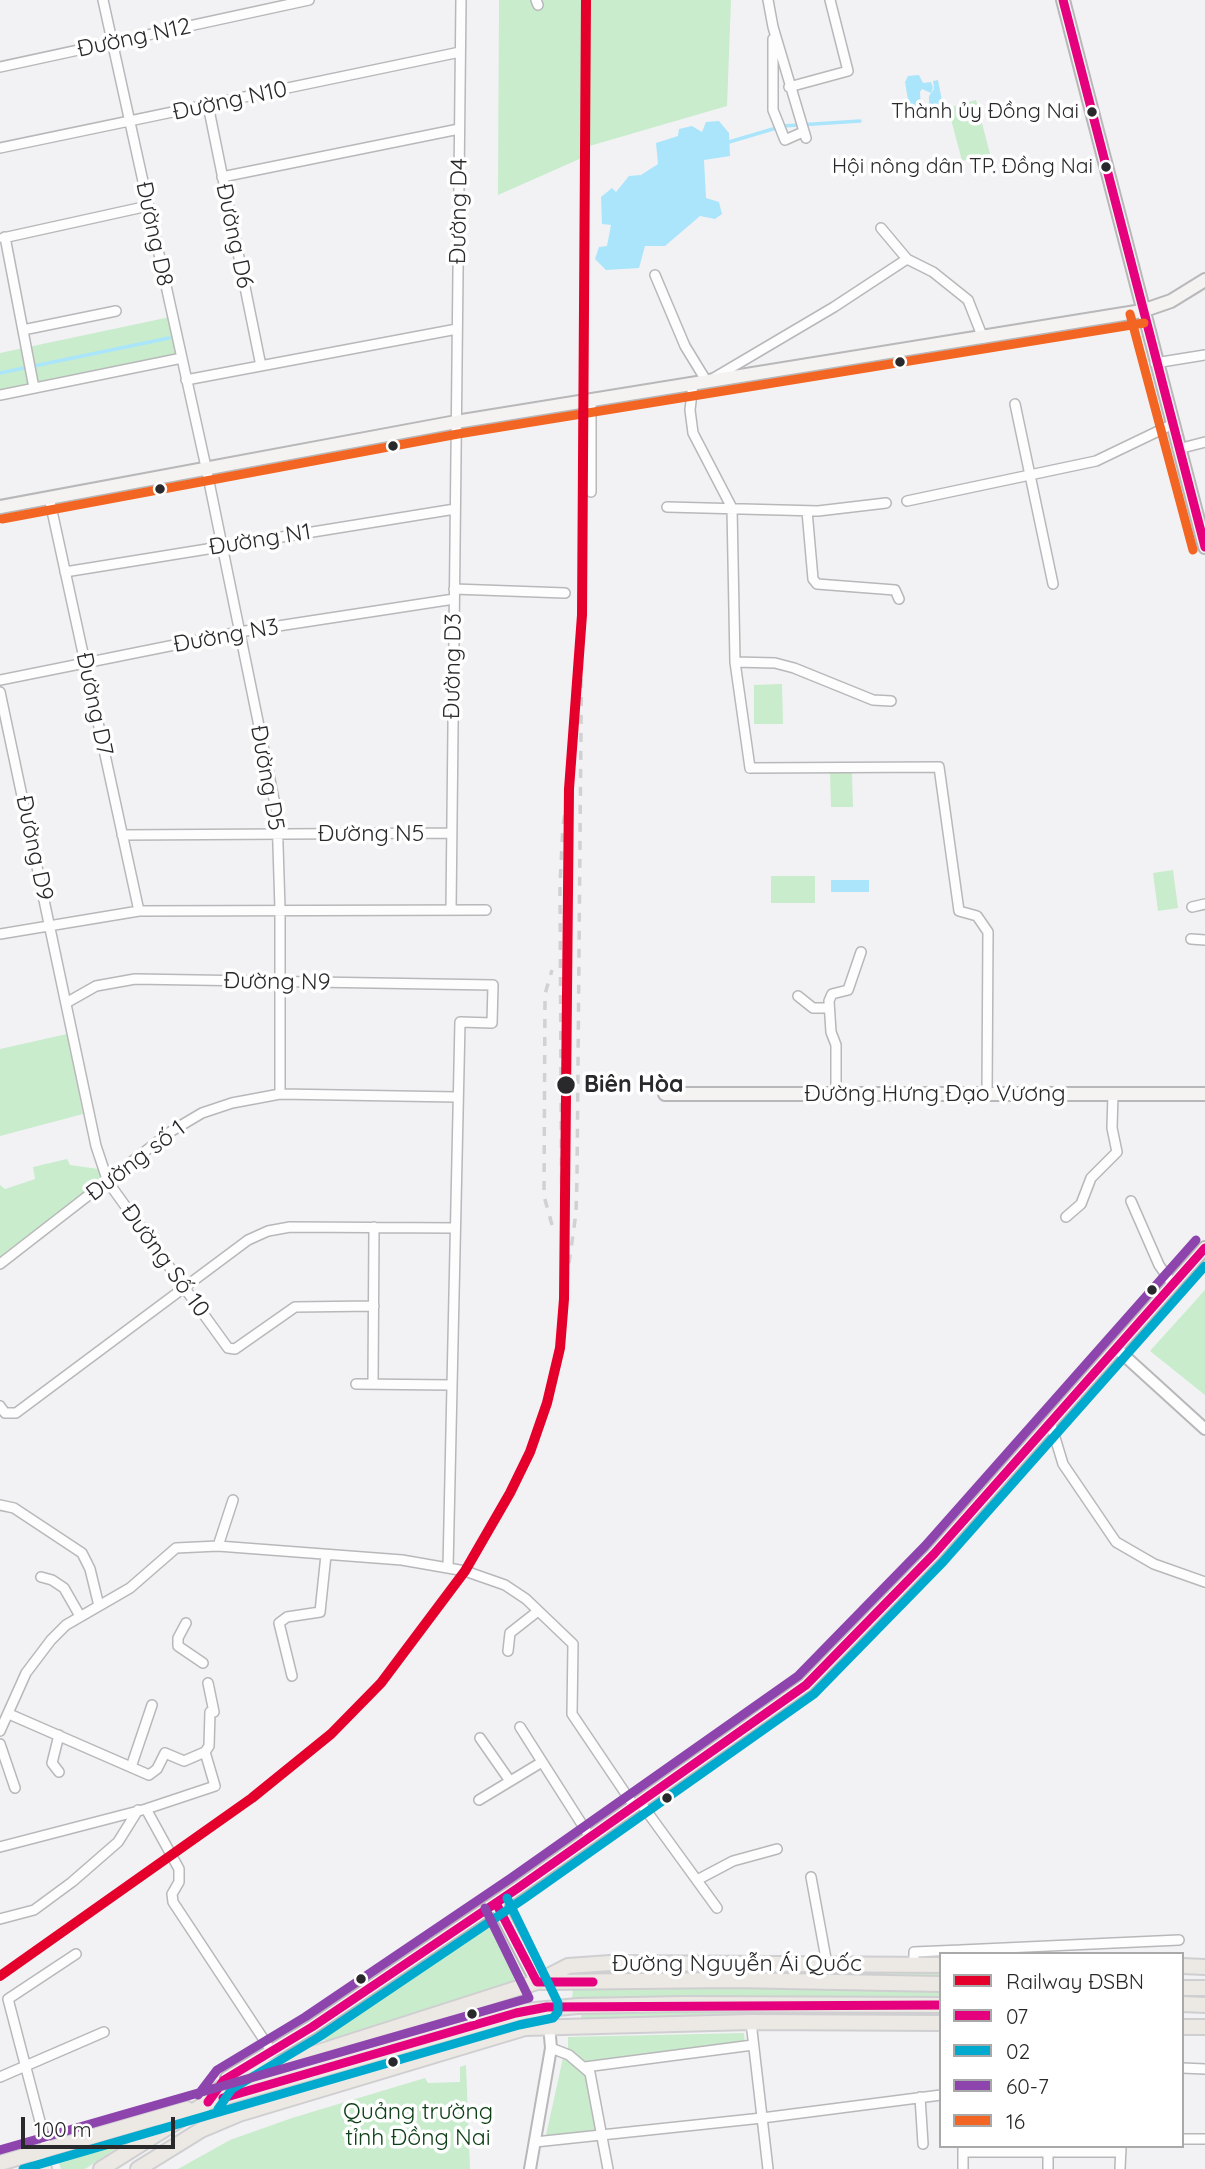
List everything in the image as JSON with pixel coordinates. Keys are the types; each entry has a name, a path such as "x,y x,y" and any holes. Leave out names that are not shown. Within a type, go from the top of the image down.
{"main road":[{"path":"1063,0 1171,425 1205,547"},
{"path":"0,507 456,422 1142,311 1171,301 1205,280"},
{"name":"Đường Hưng Đạo Vương","path":"665,1094 1205,1094"},
{"path":"276,2058 774,1709 819,1674 907,1584 1205,1248"},
{"path":"496,1903 537,1982 547,2007 549,2025"},
{"name":"Đường Nguyễn Ái Quốc","path":"102,2169 235,2080 276,2058 537,1982 568,1966 939,1965"},
{"path":"1184,1966 1205,1967"},
{"name":"Đường Nguyễn Ái Quốc","path":"537,1982 733,1980 939,1984"},
{"path":"1184,1988 1205,1988"},
{"name":"Đường Nguyễn Ái Quốc","path":"210,2098 516,2013 547,2007 682,2004 939,2005"},
{"path":"1184,2004 1205,2005"},
{"path":"138,2169 201,2130 239,2115 525,2028 549,2025 751,2022 939,2023"},
{"path":"1184,2027 1205,2028"},
{"path":"0,2163 42,2153 210,2098"},
{"path":"42,2153 44,2169"}],"street":[{"name":"Đường D8","path":"103,0 206,467"},
{"name":"Đường N12","path":"0,67 309,0"},
{"name":"Đường D4","path":"456,422 461,0"},
{"path":"768,0 789,88 804,135 785,140 773,110 773,27"},
{"path":"789,88 848,71 830,0"},
{"name":"Đường N10","path":"0,148 460,52"},
{"name":"Đường D6","path":"208,105 261,366"},
{"path":"222,177 459,130"},
{"path":"34,388 3,238 148,206"},
{"path":"881,228 907,260 933,272 968,300 983,338"},
{"path":"907,260 834,307 700,383 690,410 693,433 732,508 734,662 750,768 939,767 959,911 976,916 988,932 987,1094"},
{"path":"655,275 700,383"},
{"path":"23,330 116,311"},
{"path":"186,380 457,330"},
{"path":"1155,363 1205,355"},
{"path":"0,395 181,358"},
{"path":"591,401 591,492"},
{"path":"1015,404 1053,584"},
{"name":"Đường D3","path":"451,910 456,422"},
{"path":"906,501 1029,478 1096,461 1171,425"},
{"path":"1178,449 1205,442"},
{"name":"Đường D5","path":"206,467 279,834 279,1094"},
{"name":"Đường D7","path":"49,497 139,911"},
{"path":"667,507 807,511 886,503"},
{"name":"Đường N1","path":"65,572 455,509"},
{"path":"807,511 813,579 817,584 895,590 899,599"},
{"path":"454,589 565,593"},
{"name":"Đường N3","path":"0,680 239,632 454,599"},
{"path":"734,662 775,663 794,667 873,701 891,701"},
{"name":"Đường D9","path":"0,692 66,1003"},
{"name":"Đường N5","path":"122,835 451,833"},
{"path":"1192,906 1205,904"},
{"path":"0,934 139,911 486,911"},
{"path":"1191,939 1205,940"},
{"path":"836,1094 836,1045 829,1008 830,996 848,990 861,951"},
{"name":"Đường N9","path":"66,1003 96,986 135,979 493,985 492,1023 460,1022 457,1097"},
{"path":"797,996 813,1008 829,1008"},
{"name":"Đường Số 10","path":"66,1003 96,1146 108,1182 228,1348 235,1349 295,1307 374,1306"},
{"name":"Đường số 1","path":"0,1264 170,1132 202,1113 232,1103 279,1094 457,1097"},
{"path":"1066,1217 1081,1204 1091,1178 1117,1152 1112,1128 1113,1094"},
{"path":"448,1568 457,1097"},
{"path":"1131,1201 1159,1265 1173,1285"},
{"path":"0,1406 5,1413 16,1413 248,1240 268,1231 283,1227 454,1228"},
{"path":"373,1384 374,1227"},
{"path":"1116,1349 1205,1429"},
{"path":"356,1384 451,1385"},
{"path":"1050,1421 1063,1464 1116,1542 1154,1564 1205,1582"},
{"path":"218,1546 233,1500"},
{"path":"0,1505 14,1508 82,1553 90,1569 99,1606"},
{"path":"0,1731 30,1666 51,1640 80,1616 125,1592 176,1548 218,1546 402,1560 448,1568 505,1585 573,1644 572,1714 717,1908"},
{"path":"292,1676 278,1626 284,1618 320,1612 326,1555"},
{"path":"41,1577 64,1588 80,1616"},
{"path":"508,1651 510,1633 538,1611"},
{"path":"186,1623 178,1638 178,1646 203,1663"},
{"path":"9,1714 149,1775 157,1769 165,1753 184,1761 205,1752 209,1746 212,1712 208,1683"},
{"path":"131,1767 152,1705"},
{"path":"520,1727 590,1838"},
{"path":"58,1772 52,1760 59,1735"},
{"path":"480,1738 510,1781"},
{"path":"0,1744 15,1788"},
{"path":"0,1847 142,1809 215,1786 205,1752"},
{"path":"479,1800 542,1762"},
{"path":"0,1919 34,1910 72,1882 118,1842 142,1809"},
{"path":"142,1809 179,1869 179,1882 172,1894 173,1902 276,2058"},
{"path":"696,1880 733,1861 777,1849"},
{"path":"811,1877 827,1964"},
{"path":"914,1965 914,1952 961,1952 1179,1940"},
{"path":"42,2153 27,2066 8,1999 76,1954"},
{"path":"751,2022 768,2169"},
{"path":"530,2169 551,2048 549,2025"},
{"path":"0,2077 104,2032"},
{"path":"585,2067 753,2045"},
{"path":"551,2048 569,2054 585,2067 594,2083 608,2169"},
{"path":"1184,2068 1205,2069"},
{"path":"535,2142 762,2118 939,2095"},
{"path":"920,2097 923,2144"},
{"path":"1184,2138 1205,2139"},
{"path":"963,2169 963,2149 1121,2149 1120,2169"},
{"path":"1048,2149 1048,2169"}],"green space":[{"path":"499,0 585,0 584,157 498,195"},
{"path":"587,0 731,0 727,106 586,147"},
{"path":"976,100 990,154 962,161 948,108"},
{"path":"170,317 179,355 0,395 0,353"},
{"path":"782,684 783,724 754,724 754,685"},
{"path":"830,772 852,772 853,807 831,807"},
{"path":"1173,870 1178,908 1158,911 1153,873"},
{"path":"771,876 815,876 815,903 771,903"},
{"path":"67,1034 83,1114 0,1136 0,1049"},
{"path":"67,1159 70,1165 98,1169 103,1181 0,1259 0,1185 5,1189 35,1179 33,1167"},
{"path":"1205,1290 1205,1395 1150,1351"},
{"path":"484,1921 498,1926 517,1964 516,1977 512,1983 331,2042 324,2040 322,2035 327,2027"},
{"path":"584,1970 939,1971 939,1978 584,1976"},
{"path":"736,1986 939,1990 939,1998 572,2000 573,1988"},
{"path":"939,2010 939,2018 581,2019 581,2011"},
{"path":"744,2033 745,2043 586,2062 568,2050 568,2037"},
{"path":"563,2058 588,2076 598,2131 546,2135"},
{"name":"Quảng trường tỉnh Đồng Nai","path":"466,2065 470,2169 178,2169 230,2140 292,2118 425,2078 428,2083 460,2082 460,2067"},
{"path":"141,2132 85,2169 61,2169 57,2158"}],"water":[{"path":"919,75 923,83 931,82 933,88 931,93 922,89 920,92 921,107 929,106 929,96 934,89 933,81 938,80 943,106 915,120 911,118 905,82 908,76"},
{"path":"719,121 729,133 730,156 704,160 706,198 719,202 722,214 715,219 700,216 665,246 645,246 639,268 606,270 595,259 599,247 607,246 611,225 602,224 601,197 612,188 616,192 629,176 641,175 658,164 656,143 678,136 679,129 692,126 702,132 706,122"},
{"path":"831,880 869,880 869,892 831,892"}],"waterway":[{"path":"729,142 783,126 860,121"},
{"path":"0,373 169,338"}],"railway":[{"path":"564,1299 576,1213 577,1179 582,615"},
{"path":"562,1274 560,885 563,825 569,789"},
{"path":"552,970 545,994 544,1196 552,1225"}],"rail line":[{"name":"ĐSBN","path":"0,1976 252,1798 331,1734 381,1683 465,1571 510,1493 530,1452 547,1403 560,1348 564,1299 569,789 582,615 586,0"}],"transit line":[{"name":"07","path":"1063,0 1205,547"},
{"name":"16","path":"1130,314 1193,550"},
{"name":"16","path":"2,519 458,434 1144,323"},
{"name":"60-7","path":"198,2095 217,2070 305,2017 511,1878 798,1676 925,1546 1196,1240"},
{"name":"07","path":"208,2102 224,2080 312,2027 518,1888 806,1685 934,1554 1205,1248"},
{"name":"02","path":"218,2109 232,2089 319,2037 525,1898 814,1694 943,1562 1205,1266"},
{"name":"02","path":"23,2169 519,2025 553,2018 558,2012 558,2003 507,1898"},
{"name":"07","path":"496,1903 537,1982 593,1982"},
{"name":"60-7","path":"0,2150 529,1998 485,1908"},
{"name":"07","path":"223,2098 516,2013 547,2007 939,2005"}],"place":[{"name":"Thành ủy Đồng Nai","path":"1092,112"},
{"name":"Hội nông dân TP. Đồng Nai","path":"1106,167"},
{"name":"Biên Hòa","path":"566,1085"}]}
